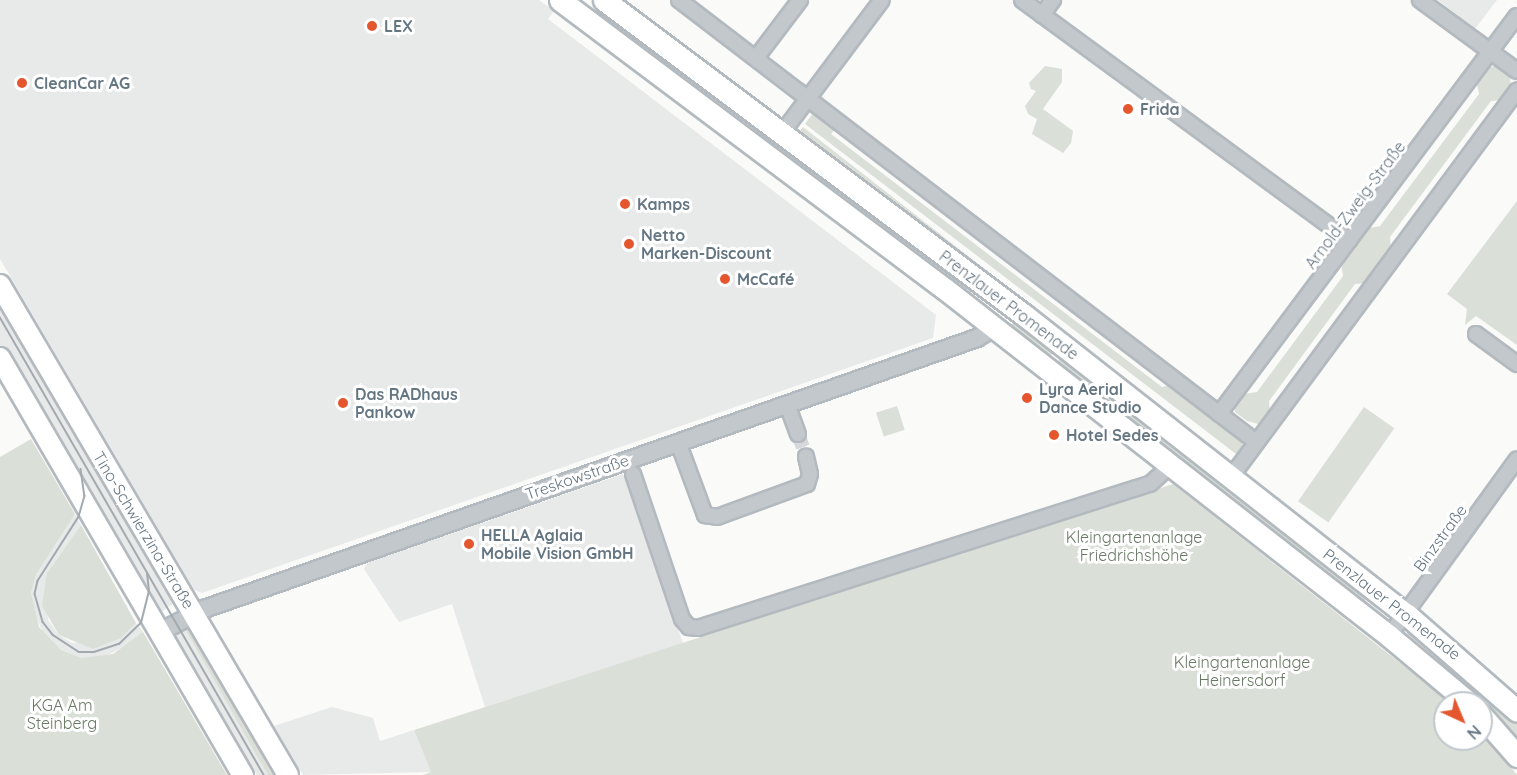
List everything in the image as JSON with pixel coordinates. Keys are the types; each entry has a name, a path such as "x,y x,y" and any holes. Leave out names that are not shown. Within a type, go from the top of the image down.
{"main road":[{"name":"Prenzlauer Promenade","path":"560,0 995,327 1389,636 1455,691"},
{"name":"Prenzlauer Promenade","path":"604,0 782,133 1231,477 1406,614 1517,711"},
{"name":"Tino-Schwierzina-Straße","path":"0,285 288,775"},
{"path":"0,358 243,775"},
{"path":"1493,729 1517,756"}],"street":[{"path":"679,0 1256,442"},
{"path":"756,58 800,0"},
{"path":"782,133 882,0"},
{"path":"1022,0 1349,240"},
{"path":"1042,15 1053,0"},
{"path":"1420,0 1517,70"},
{"name":"Arnold-Zweig-Straße","path":"1219,414 1517,16"},
{"path":"1231,477 1517,90"},
{"name":"Treskowstraße","path":"160,632 194,613 977,338 995,327"},
{"path":"1476,334 1517,364"},
{"path":"787,404 798,434"},
{"path":"678,442 705,515 717,518 807,484 810,474 806,456"},
{"name":"Binzstraße","path":"1389,636 1517,459"},
{"path":"633,474 682,619 689,627 698,628 1149,484 1171,465"}],"shaded area":[{"path":"0,0 539,0 554,11 548,19 936,315 933,338 202,593 194,590 0,259"},
{"path":"1438,0 1497,0 1475,29"},
{"path":"0,297 177,601 158,614 0,348"},
{"path":"623,474 683,643 485,707 452,604 399,622 364,569 367,563"},
{"path":"75,514 81,525 47,573 48,620 59,635 72,643 120,638 136,623 143,632 133,642 102,658 82,658 61,650 45,637 33,610 31,593 36,575"},
{"path":"185,629 268,775 257,775 175,635"},
{"path":"332,707 373,718 380,741 414,730 431,772 303,775 274,726"}],"green space":[{"path":"1045,66 1062,69 1062,82 1043,109 1073,131 1071,143 1063,153 1032,134 1037,119 1028,114 1025,106 1036,91 1031,89 1029,83"},
{"path":"1494,66 1510,74 1511,91 1504,100 1491,101 1390,237 1391,251 1367,283 1355,284 1269,401 1270,414 1262,425 1247,421 1235,412 1235,406 1244,394 1257,392 1343,276 1341,262 1365,229 1380,226 1479,94 1476,80 1485,69"},
{"path":"814,112 835,129 831,134 1162,387 1175,384 1241,437 1243,450 1240,457 805,124"},
{"path":"758,122 972,283 964,294 750,132"},
{"path":"803,127 1233,463 1226,473 796,136"},
{"path":"1517,201 1517,345 1476,316 1465,325 1467,309 1447,294"},
{"path":"1016,319 1055,350 1047,361 1008,329"},
{"path":"1063,355 1370,594 1361,606 1054,366"},
{"path":"897,406 905,430 884,437 876,413"},
{"path":"1364,407 1394,428 1328,522 1298,501"},
{"name":"KGA Am Steinberg","path":"31,439 75,514 36,575 31,593 39,627 61,650 82,658 113,654 143,632 227,775 0,775 0,457"},
{"path":"1173,484 1436,691 1433,691 1433,751 1493,751 1493,743 1517,775 423,775 431,772 414,730"},
{"name":"KGA Am Steinberg","path":"81,525 136,623 121,638 93,649 59,635 42,606 47,573"},
{"path":"192,625 280,775 268,775 255,753 185,629"},
{"path":"1408,631 1424,639 1484,691 1467,691 1406,639"},
{"path":"1493,699 1517,720 1517,748 1493,718"}],"tunnel":[{"path":"798,434 806,456"}],"tram line":[{"path":"0,317 264,775"},
{"path":"81,469 85,496 79,517 38,581 35,594 43,622 53,635 79,652 94,652 119,644 141,623 149,592 147,573"}],"place":[{"name":"LEX","path":"372,26"},
{"name":"CleanCar AG","path":"22,83"},
{"name":"Frida","path":"1128,109"},
{"name":"Kamps","path":"625,204"},
{"name":"Netto Marken-Discount","path":"629,244"},
{"name":"McCafé","path":"725,279"},
{"name":"Lyra Aerial Dance Studio","path":"1027,398"},
{"name":"Das RADhaus Pankow","path":"343,403"},
{"name":"Hotel Sedes","path":"1054,435"},
{"name":"HELLA Aglaia Mobile Vision GmbH","path":"469,544"}],"park label":[{"name":"Kleingartenanlage Friedrichshöhe","path":"1134,546"},
{"name":"Kleingartenanlage Heinersdorf","path":"1242,671"}]}
